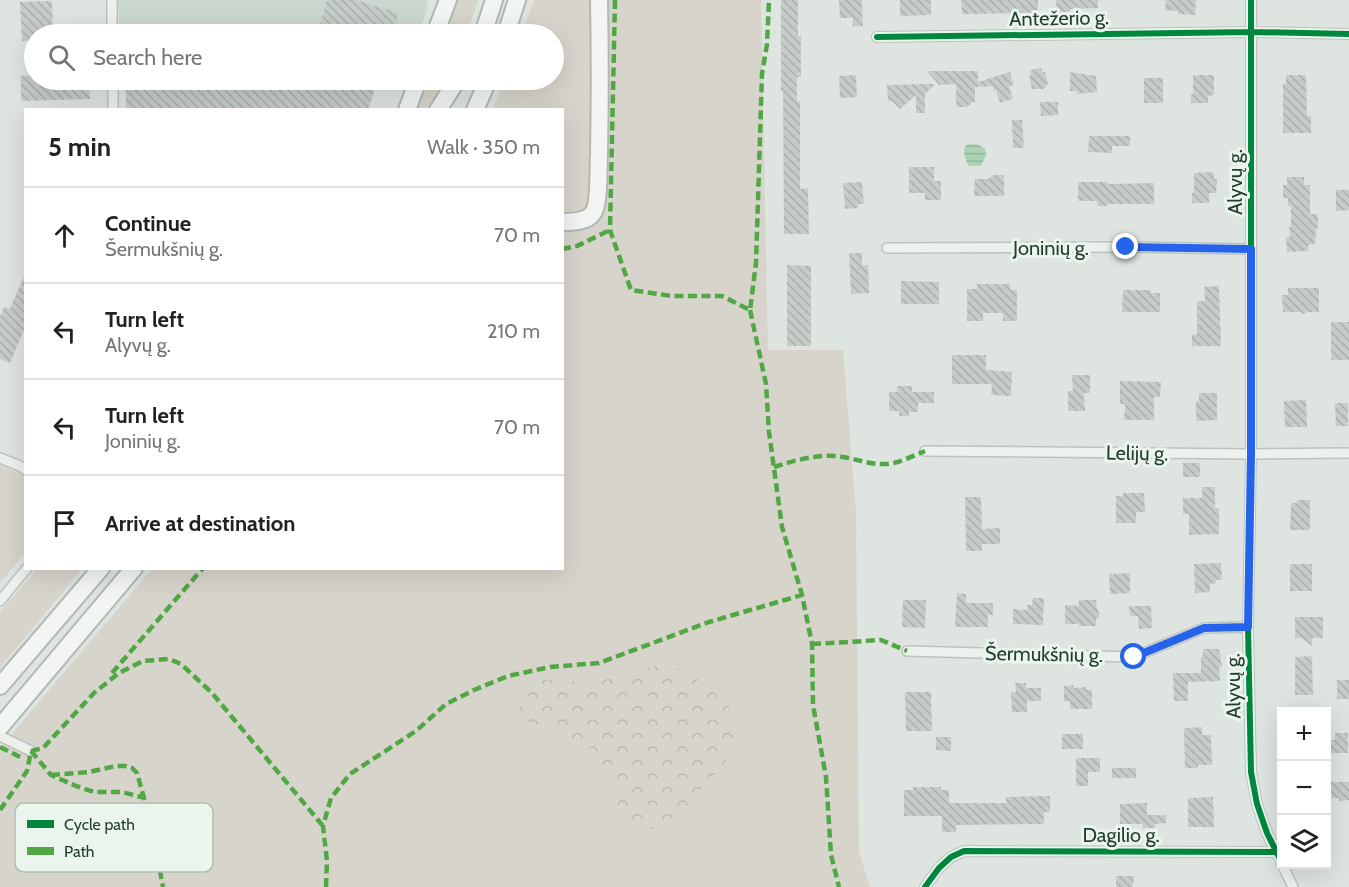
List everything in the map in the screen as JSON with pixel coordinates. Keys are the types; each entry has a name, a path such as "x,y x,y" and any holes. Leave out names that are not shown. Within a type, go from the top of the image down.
{"highway":[{"path":"486,24 494,0"},
{"path":"509,24 517,0"},
{"path":"564,222 583,220 593,213 596,204 599,0"},
{"path":"438,24 446,2"},
{"path":"408,108 414,90"},
{"path":"440,108 455,90"},
{"path":"453,108 458,90"},
{"path":"478,104 484,90"},
{"path":"0,686 99,570"},
{"path":"0,727 132,570"}],"street":[{"path":"112,0 112,24"},
{"name":"Alyvų g.","path":"1251,0 1251,454 1248,627 1251,772 1257,804 1267,833 1277,852"},
{"name":"Antežerio g.","path":"877,37 1252,32 1349,34"},
{"path":"113,90 113,108"},
{"name":"Joninių g.","path":"887,248 1251,249"},
{"name":"Lelijų g.","path":"925,451 1349,453"},
{"path":"0,458 24,467"},
{"path":"0,601 25,570"},
{"name":"Šermukšnių g.","path":"907,651 1134,657 1204,628 1248,627"},
{"path":"0,736 31,751"},
{"name":"Dagilio g.","path":"926,887 939,868 951,857 964,851 1277,852"},
{"name":"Alyvų g.","path":"1284,869 1293,887"}],"shaded area":[{"path":"118,0 426,0 428,7 422,24 119,24"},
{"path":"974,144 985,149 986,155 981,166 969,166 965,158 966,145"}],"green space":[{"path":"455,0 478,0 470,24 447,24"},
{"path":"534,0 761,0 768,350 843,350 856,512 859,852 870,887 0,887 0,748 151,570 564,570 564,108 493,108 500,90 564,90 564,24 526,24","holes":["661,665 686,670 624,820 598,753 559,733 518,718 542,680 565,679 590,685 622,674"]},
{"path":"423,90 441,90 428,108 417,108"},
{"path":"0,465 24,476 24,554 0,583"},
{"path":"36,570 81,570 0,668 0,612"},
{"path":"661,665 686,670 729,705 735,729 727,760 671,825 648,829 624,820 598,753 559,733 518,718 520,697 528,685 542,680 565,679 590,685 622,674"}],"building":[{"path":"327,0 356,0 399,13 395,24 320,24"},
{"path":"781,0 798,0 798,36 801,36 801,77 797,77 797,101 800,101 800,189 808,188 809,234 784,234"},
{"path":"839,0 862,0 863,26 853,26 853,18 840,18"},
{"path":"900,0 931,0 931,15 900,16"},
{"path":"961,0 1038,0 1038,13 962,14"},
{"path":"1056,0 1098,0 1098,8 1070,9 1071,12 1057,13"},
{"path":"1166,0 1196,0 1195,15 1178,14 1178,11 1165,10"},
{"path":"52,1 53,24 24,24 24,41 22,41 20,2"},
{"path":"1041,68 1042,72 1045,72 1048,83 1044,89 1032,89 1030,70"},
{"path":"927,71 978,71 978,82 1010,72 1014,85 1009,86 1013,99 1000,103 993,86 975,87 975,102 967,107 956,107 956,84 939,85"},
{"path":"1070,72 1096,76 1097,92 1076,94 1077,91 1070,91"},
{"path":"856,75 857,97 840,98 839,76"},
{"path":"1193,75 1214,75 1214,95 1208,96 1208,103 1191,103"},
{"path":"1286,75 1306,75 1307,115 1311,116 1311,133 1283,133 1283,84 1286,84"},
{"path":"21,76 24,76 24,90 90,90 90,99 21,101"},
{"path":"1144,78 1163,78 1163,103 1144,103"},
{"path":"935,84 925,94 925,113 916,113 916,95 900,109 892,101 888,101 887,85"},
{"path":"126,90 375,90 369,108 126,108"},
{"path":"1040,102 1058,102 1058,115 1041,116"},
{"path":"1012,120 1022,120 1024,148 1013,148"},
{"path":"1089,136 1130,136 1130,146 1112,146 1112,153 1088,152"},
{"path":"909,167 934,167 934,181 941,181 941,200 925,200 925,193 909,193"},
{"path":"1214,172 1214,179 1217,179 1216,193 1209,193 1209,203 1192,203 1194,173"},
{"path":"994,175 1004,175 1004,196 974,196 975,179 988,179"},
{"path":"1287,177 1304,177 1304,185 1310,185 1310,214 1318,214 1318,228 1315,244 1308,245 1308,251 1287,252 1286,237 1290,237 1291,206 1288,206 1288,198 1283,198 1283,185 1287,185"},
{"path":"862,182 864,204 858,204 858,208 845,209 843,183"},
{"path":"1078,182 1154,183 1154,204 1098,206 1097,201 1078,201"},
{"path":"1336,190 1349,190 1349,210 1336,211"},
{"path":"849,253 862,253 862,265 868,265 869,293 851,294"},
{"path":"787,265 811,266 811,346 787,346"},
{"path":"24,277 24,330 10,363 0,359 0,317 4,307 10,309"},
{"path":"901,281 939,282 939,304 901,304"},
{"path":"977,284 1010,284 1010,290 1017,290 1017,321 1003,321 1003,313 983,313 983,321 967,321 967,289 977,289"},
{"path":"1219,286 1221,346 1192,346 1192,334 1197,335 1197,301 1205,301 1204,287"},
{"path":"1288,288 1319,288 1319,312 1304,314 1283,312 1282,295 1288,295"},
{"path":"1123,290 1151,290 1151,293 1160,293 1160,312 1122,312"},
{"path":"1331,322 1349,322 1349,360 1331,360"},
{"path":"952,355 986,355 986,370 1012,372 1011,396 991,395 992,384 952,384"},
{"path":"1072,375 1090,375 1090,393 1084,393 1085,411 1068,411 1068,391 1073,391"},
{"path":"1120,381 1161,382 1160,397 1154,397 1154,420 1124,420 1125,404 1120,404"},
{"path":"897,386 912,386 912,392 934,392 934,403 918,403 918,412 909,412 909,416 899,416 899,411 889,411 889,392 897,392"},
{"path":"1199,393 1217,393 1217,420 1196,421 1196,401 1199,401"},
{"path":"1306,400 1307,427 1285,427 1284,401"},
{"path":"1335,403 1348,403 1348,426 1336,426"},
{"path":"1183,463 1200,463 1200,477 1183,477"},
{"path":"1202,487 1215,487 1215,508 1219,508 1219,534 1189,535 1189,514 1183,514 1183,498 1202,498"},
{"path":"1123,493 1144,493 1145,512 1136,512 1136,523 1116,523 1116,496 1123,496"},
{"path":"965,497 981,497 982,529 1000,528 1000,544 982,544 982,551 966,551"},
{"path":"1297,500 1310,500 1310,530 1290,530 1291,503 1297,503"},
{"path":"1221,563 1222,580 1216,580 1216,583 1210,584 1210,592 1195,593 1194,564"},
{"path":"1290,564 1312,564 1312,591 1290,591"},
{"path":"1130,573 1130,593 1110,594 1109,574"},
{"path":"957,593 966,594 966,603 993,603 993,615 988,615 988,627 955,627"},
{"path":"1033,598 1044,598 1043,625 1013,624 1013,609 1027,610 1027,605 1032,605"},
{"path":"903,600 926,600 925,628 902,627"},
{"path":"1079,600 1096,600 1099,617 1096,619 1096,626 1065,624 1065,605 1079,606"},
{"path":"1129,606 1151,606 1152,628 1139,629 1138,616 1130,616"},
{"path":"1295,617 1323,617 1323,638 1312,638 1312,646 1302,638 1295,638"},
{"path":"1203,649 1219,649 1222,667 1219,667 1220,681 1188,682 1188,701 1174,701 1173,673 1201,673"},
{"path":"1312,656 1313,695 1295,695 1295,657"},
{"path":"1337,680 1349,680 1349,699 1337,699"},
{"path":"1015,683 1026,683 1026,688 1041,688 1041,701 1027,701 1027,712 1012,712 1011,692 1016,692"},
{"path":"1073,685 1074,688 1086,687 1086,690 1092,690 1092,709 1070,709 1070,701 1064,701 1064,686"},
{"path":"905,692 931,692 932,731 906,731"},
{"path":"1202,727 1202,735 1211,735 1212,765 1185,768 1184,728"},
{"path":"1335,733 1348,733 1348,753 1331,753 1331,740 1335,740"},
{"path":"1062,734 1083,734 1083,749 1062,749"},
{"path":"936,737 951,737 951,751 936,750"},
{"path":"1076,758 1100,758 1100,772 1088,772 1088,786 1076,786"},
{"path":"1112,768 1136,768 1136,778 1112,778"},
{"path":"1331,782 1349,782 1349,800 1339,801 1339,798 1331,798"},
{"path":"913,787 941,787 941,790 949,790 949,803 1006,803 1006,797 1050,796 1050,812 1044,812 1044,824 956,825 956,832 942,832 942,816 904,816 904,790 913,790"},
{"path":"1213,797 1214,827 1188,827 1188,798"},
{"path":"1147,803 1147,815 1166,815 1166,823 1155,824 1155,828 1143,828 1143,824 1120,824 1120,804"},
{"path":"1116,876 1134,876 1133,887 1116,887"}],"marked path":[{"path":"615,0 610,230 631,290 672,296 722,296 750,310 756,263 762,74 767,44 769,0"},
{"path":"564,249 577,246 610,230"},
{"path":"750,310 766,384 769,432 782,527 802,595 812,644 813,705 826,777 831,855 839,887"},
{"path":"774,467 826,456 843,457 874,464 890,464 925,451"},
{"path":"112,673 201,570"},
{"path":"326,887 327,861 323,826 331,798 350,774 416,731 446,704 508,676 550,667 599,663 709,622 802,595"},
{"path":"812,644 881,640 907,651"},
{"path":"31,751 43,748 94,693 119,673 143,661 169,659 181,664 212,693 323,826"},
{"path":"0,747 22,758"},
{"path":"31,751 51,775 76,786 94,792 122,792 145,798"},
{"path":"0,810 27,771 31,751"},
{"path":"51,775 89,772 116,766 132,768 137,773 145,803"},
{"path":"160,872 163,887"}],"cycle path":[{"path":"1251,0 1251,454 1248,627 1251,772 1257,804 1277,853"},
{"path":"877,37 1252,32 1349,34"},
{"path":"925,887 939,868 951,857 964,851 1277,852"}],"route":[{"path":"1126,247 1251,249 1248,627 1204,628 1134,657"}]}
